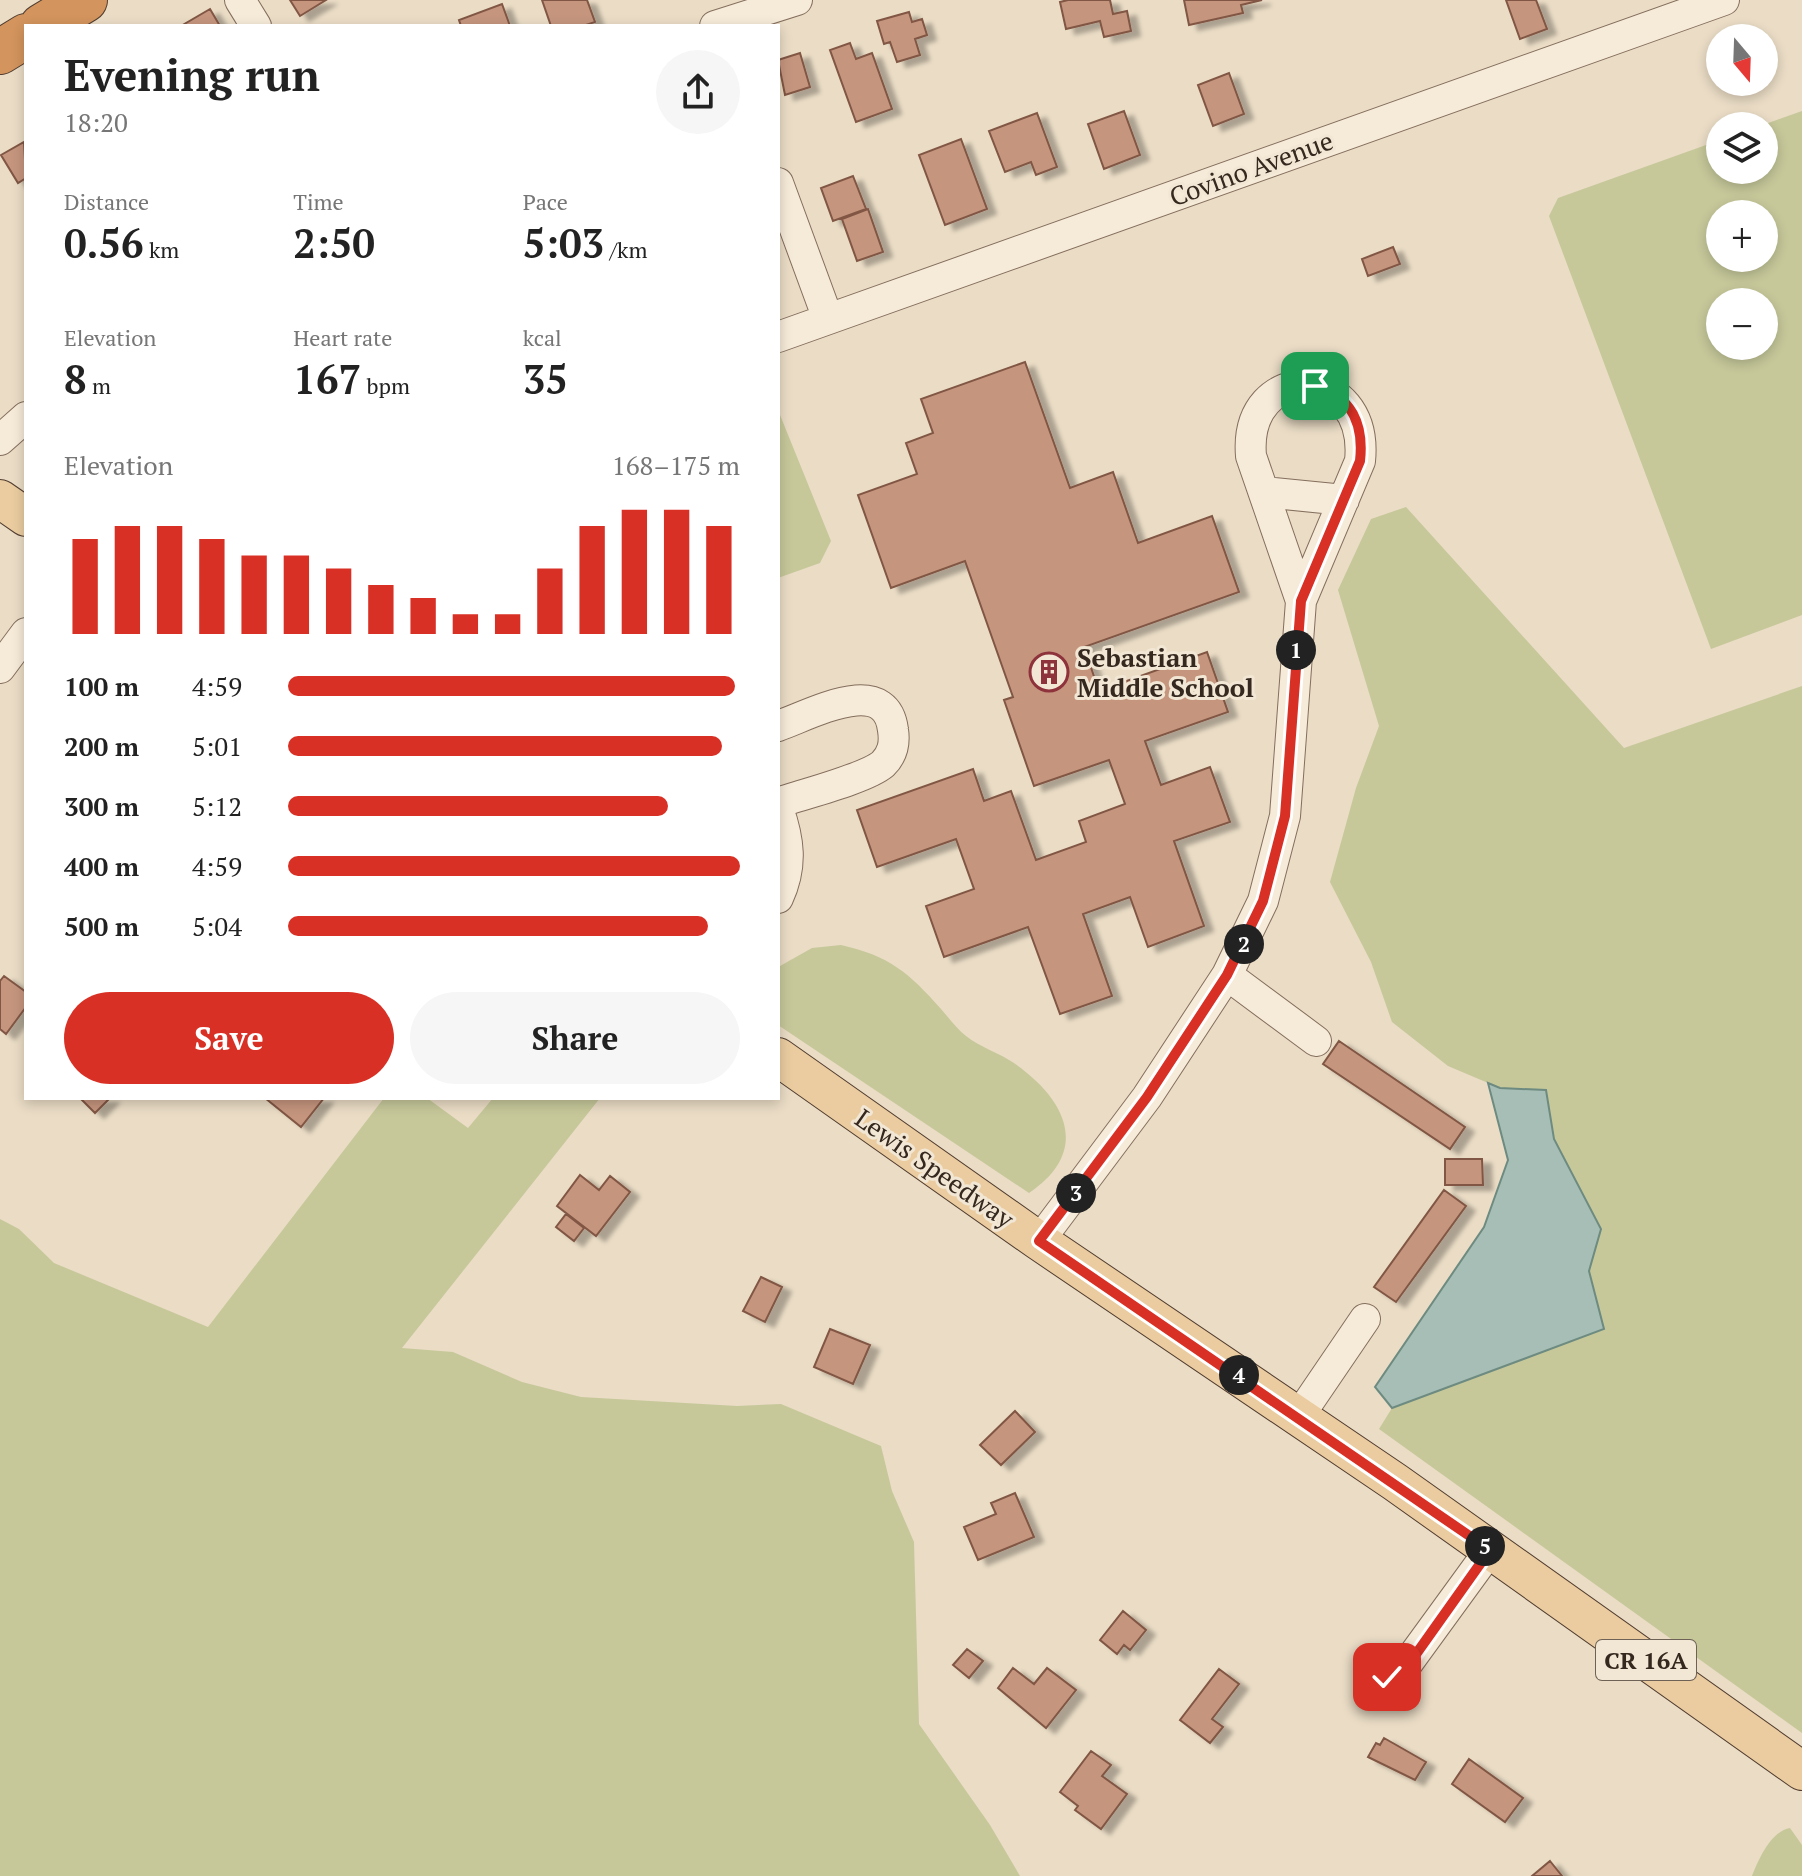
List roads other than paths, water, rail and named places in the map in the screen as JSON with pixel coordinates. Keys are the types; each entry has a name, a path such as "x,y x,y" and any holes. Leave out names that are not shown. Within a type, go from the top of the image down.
{"highway":[{"path":"45,24 85,0"},
{"path":"0,52 24,37"}],"main road":[{"path":"0,499 24,516"},
{"name":"Lewis Speedway","path":"780,1058 1039,1241 1299,1416 1802,1771"}],"street":[{"path":"240,0 255,24"},
{"path":"717,19 797,0"},
{"name":"Covino Avenue","path":"780,336 1724,0"},
{"path":"780,188 828,319"},
{"path":"1039,1241 1147,1097 1227,975 1263,901 1282,830 1301,601 1360,461 1362,440 1359,424 1344,400 1330,390 1315,386 1286,387 1271,395 1253,421 1249,434 1251,456 1301,601"},
{"path":"0,440 24,419"},
{"path":"1264,492 1344,500"},
{"path":"0,668 24,636"},
{"path":"780,725 854,700 871,699 886,709 891,717 895,743 887,759 873,770 780,805"},
{"path":"780,812 788,834 789,852 780,890"},
{"path":"1227,975 1316,1041"},
{"path":"1299,1416 1365,1319"},
{"path":"1374,1660 1376,1670 1387,1677 1399,1675 1490,1550"}],"place":[{"name":"Sebastian Middle School","path":"1049,672"}]}
